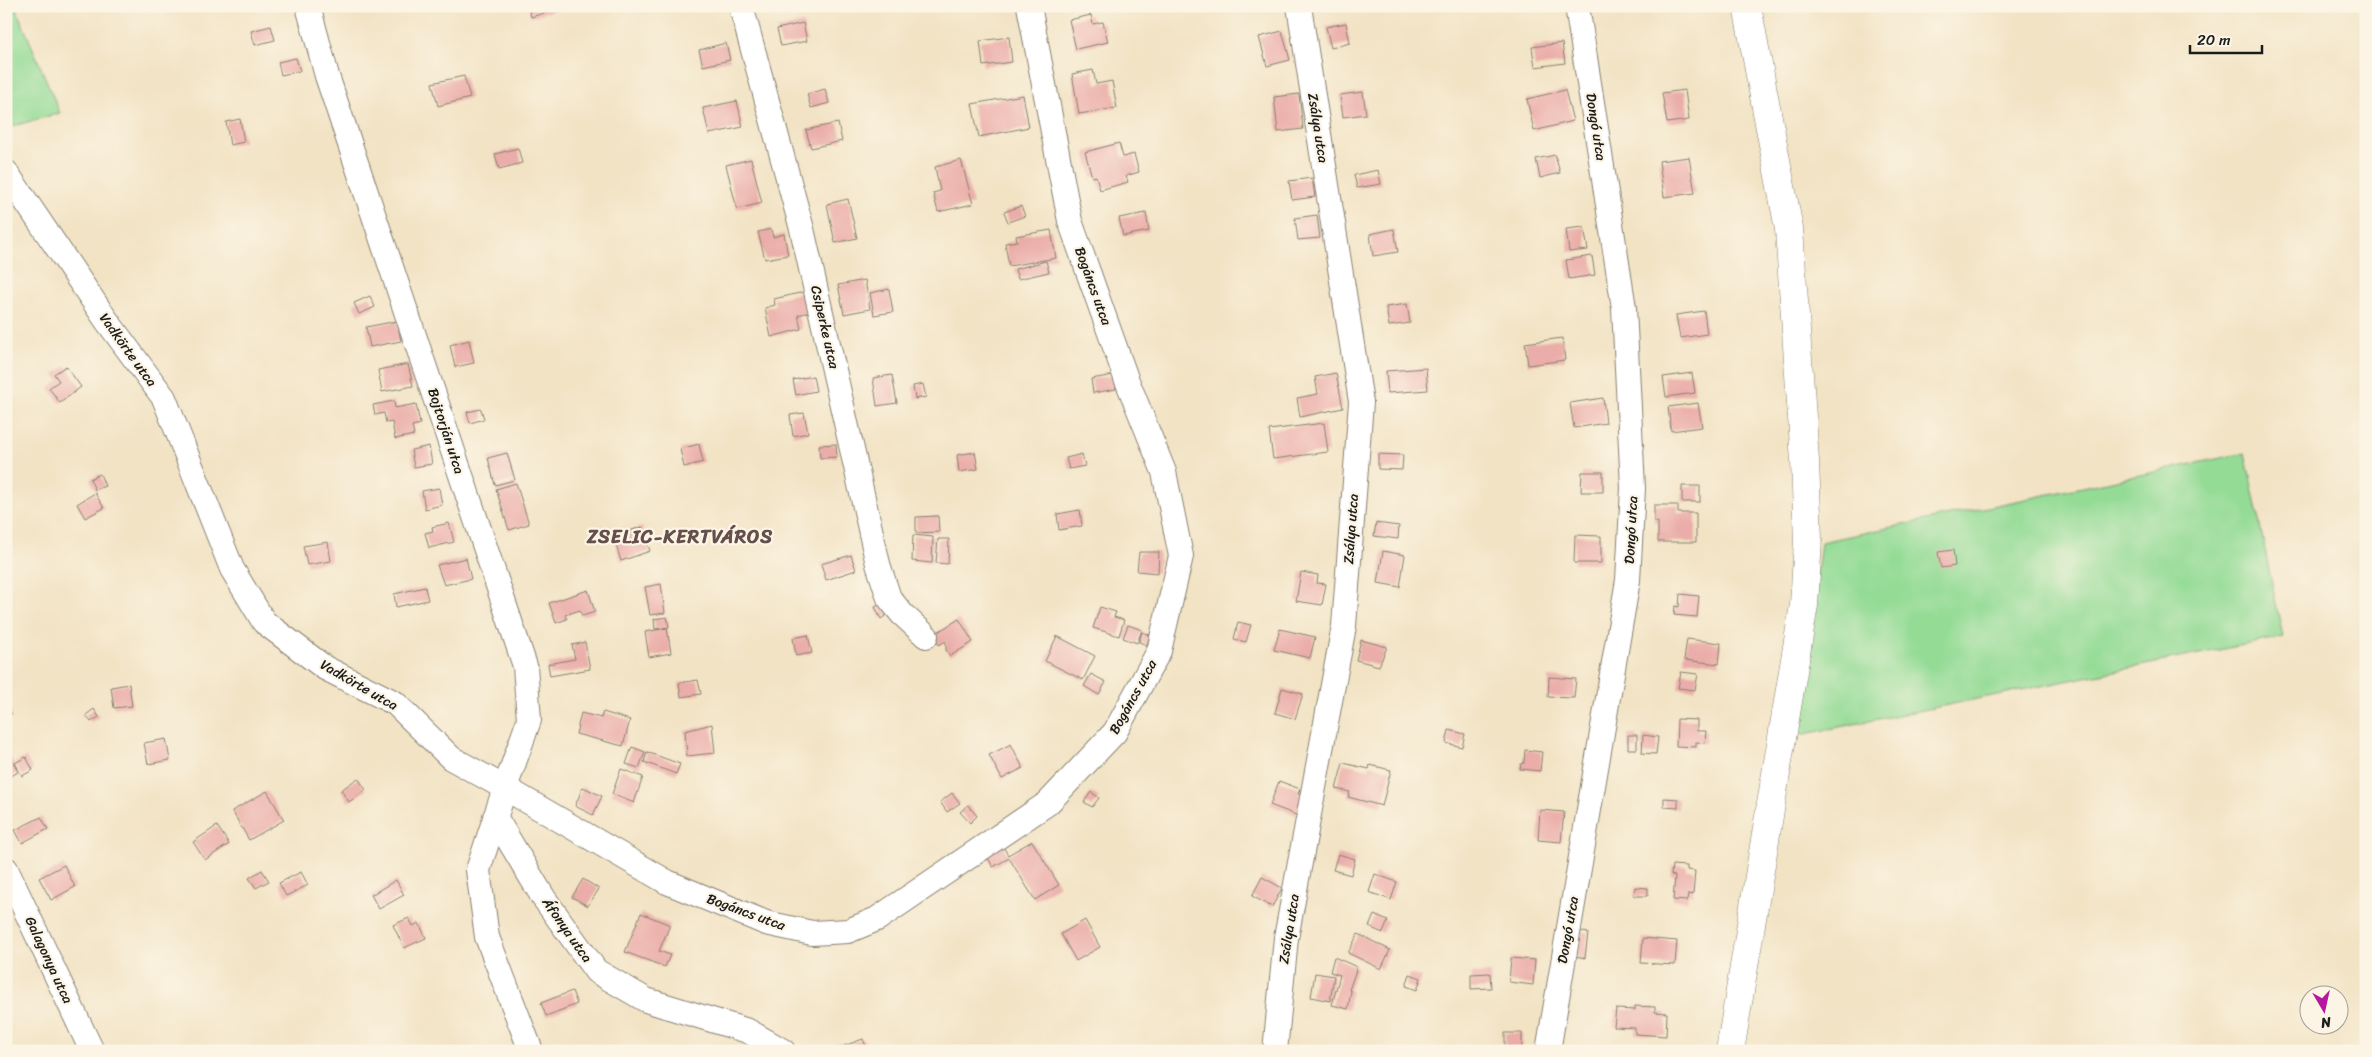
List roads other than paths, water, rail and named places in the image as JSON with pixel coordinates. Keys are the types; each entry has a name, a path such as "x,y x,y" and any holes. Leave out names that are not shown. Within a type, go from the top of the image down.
{"street":[{"name":"Bojtorján utca","path":"308,6 327,76 525,666 529,720 505,788"},
{"name":"Csiperke utca","path":"741,6 802,229 878,564 889,598 902,614 926,636"},
{"name":"Bogáncs utca","path":"505,788 676,886 766,923 812,934 848,931 877,919 1048,803 1115,732 1158,651 1181,556 1164,472 1126,378 1070,221 1029,6"},
{"name":"Zsálya utca","path":"1275,1051 1286,938 1344,626 1361,402 1299,6"},
{"name":"Dongó utca","path":"1548,1051 1628,580 1633,488 1624,308 1577,6"},
{"path":"1730,1051 1804,605 1808,540 1806,461 1789,229 1748,6"},
{"name":"Vadkörte utca","path":"6,172 107,321 164,398 232,569 264,622 325,668 395,703 451,758 505,788"},
{"path":"505,788 478,870 487,937 531,1051"},
{"name":"Áfonya utca","path":"495,817 543,897 596,971 646,1000 748,1031 782,1051"},
{"name":"Galagonya utca","path":"6,869 92,1051"}],"district":[{"name":"ZSELIC-KERTVÁROS","path":"680,536"}]}
